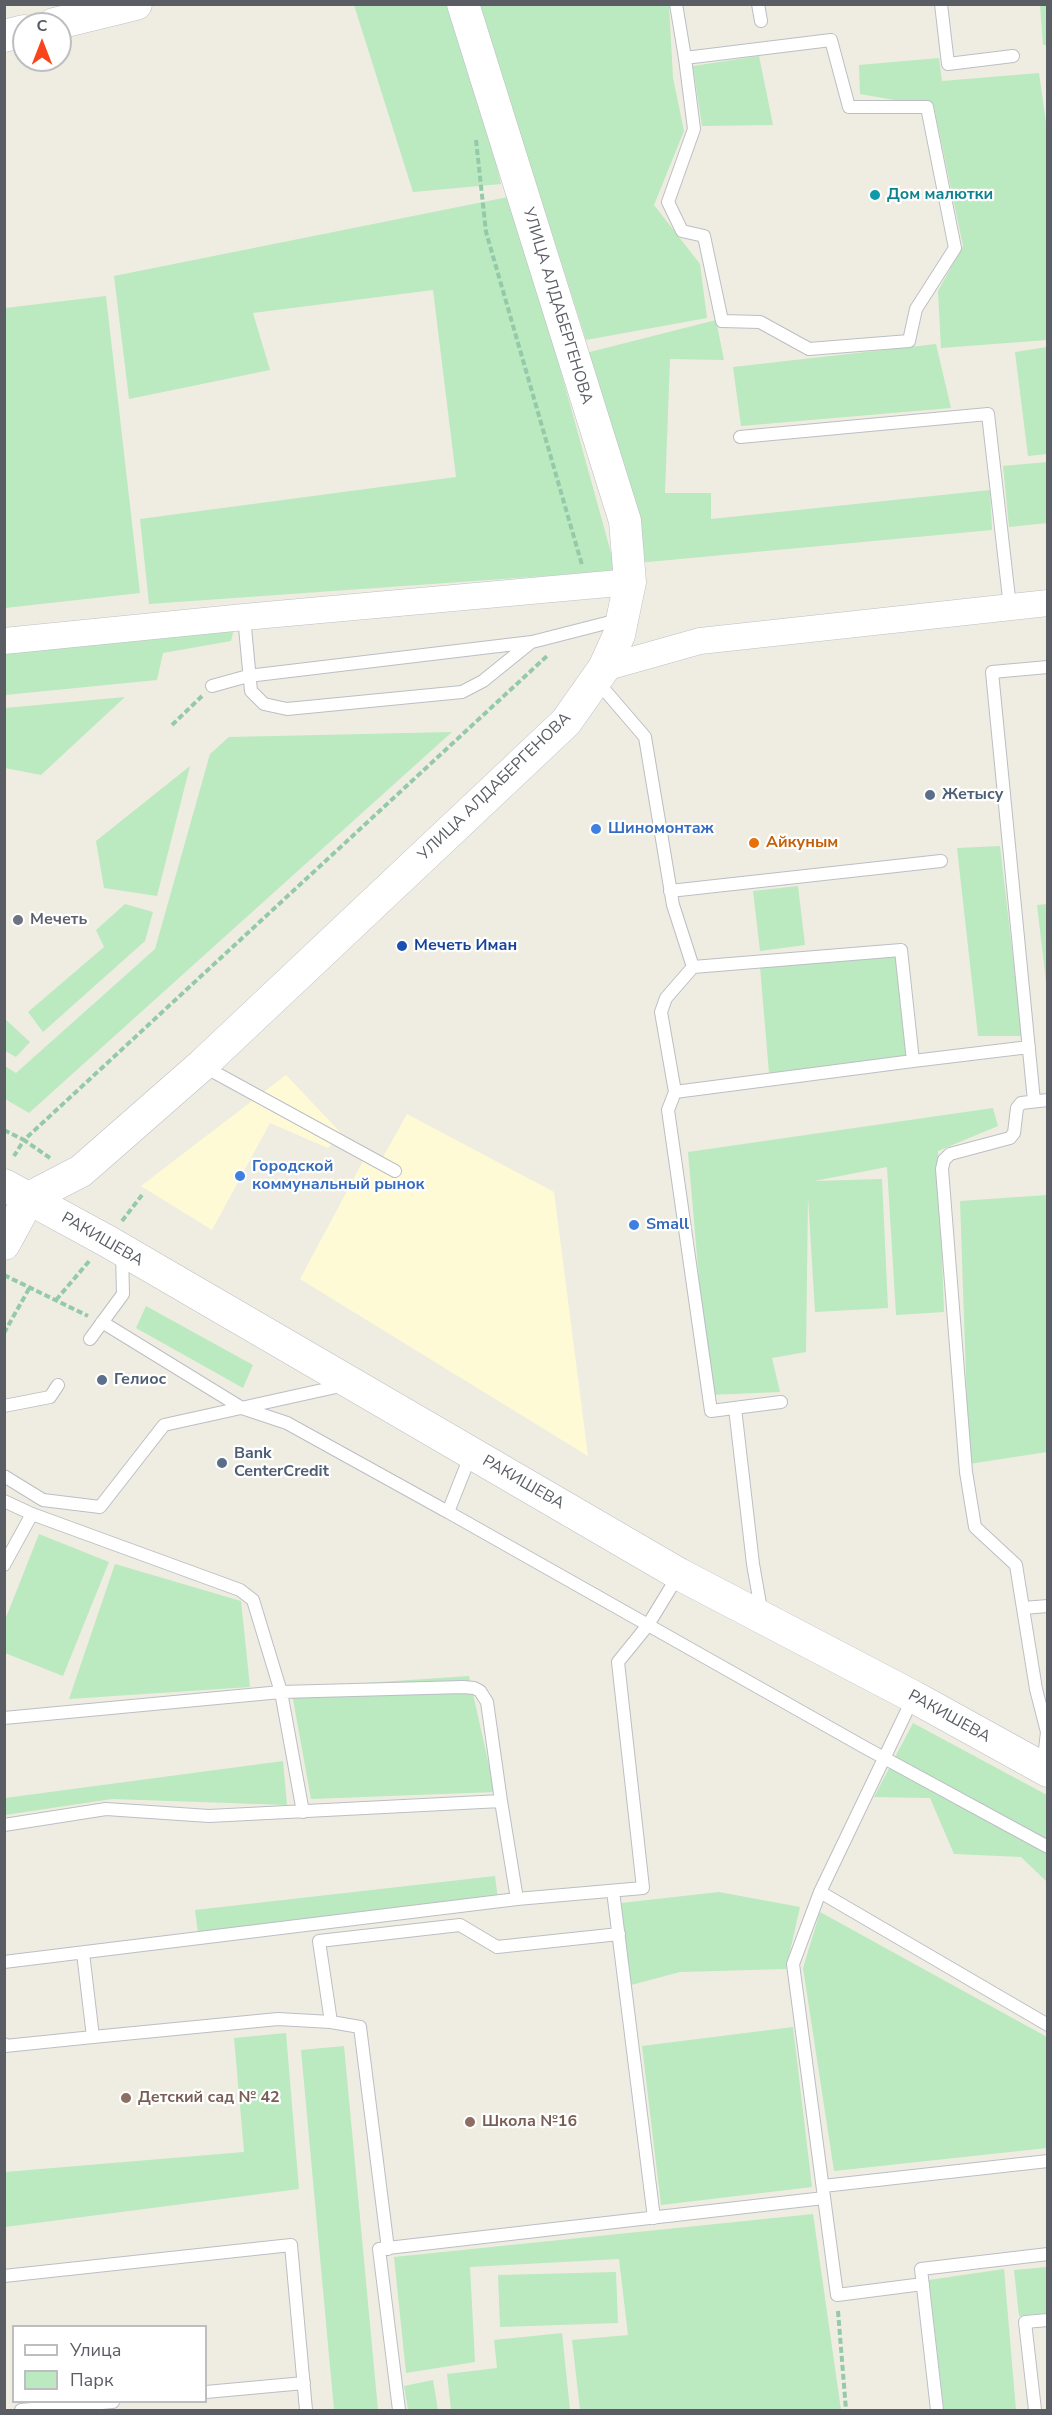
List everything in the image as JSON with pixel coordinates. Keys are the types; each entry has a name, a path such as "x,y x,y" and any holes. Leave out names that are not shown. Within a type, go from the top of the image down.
{"street":[{"path":"72,20 136,4"},
{"name":"УЛИЦА АЛДАБЕРГЕНОВА","path":"17,1191 75,1176 202,1065 566,722 600,674 620,635 630,582 625,521 463,4"},
{"path":"4,641 630,582"},
{"path":"600,674 700,641 1047,603"},
{"path":"4,1244 17,1191"},
{"name":"РАКИШЕВА","path":"17,1191 679,1574 914,1697 1045,1770"}],"lane":[{"path":"676,4 694,129 669,202 682,231 704,236 722,321 760,322 809,350 909,341 916,309 955,248 927,107 849,107 831,40 685,58"},
{"path":"758,4 760,21"},
{"path":"941,4 948,64 1013,56"},
{"path":"740,437 988,414 1010,607"},
{"path":"244,617 251,692 258,700 286,709 451,694 472,688 532,642"},
{"path":"212,686 248,676 532,642 623,618"},
{"path":"1034,1101 992,672 1047,667"},
{"path":"600,674 645,737 670,891 693,967"},
{"path":"670,891 941,861"},
{"path":"782,1402 711,1411 668,1110 675,1092 661,1012 666,998 693,967 901,950 913,1062"},
{"path":"675,1092 1029,1047"},
{"path":"202,1065 395,1171"},
{"path":"1045,1770 1047,1732 1036,1689 1016,1565 975,1527 965,1460 942,1169 944,1160 950,1154 1010,1138 1014,1133 1017,1108 1021,1103 1047,1100"},
{"path":"90,1339 123,1294 122,1251"},
{"path":"102,1322 242,1408 287,1423 1047,1847"},
{"path":"4,1476 43,1500 100,1507 164,1425 349,1383"},
{"path":"4,1407 50,1398 58,1385"},
{"path":"735,1408 753,1564 763,1617"},
{"path":"448,1512 471,1453"},
{"path":"4,1502 240,1590 253,1600 280,1692 303,1812"},
{"path":"4,1565 32,1514"},
{"path":"4,1962 517,1899 643,1888 618,1662 648,1626 679,1574"},
{"path":"1023,1608 1047,1606"},
{"path":"4,1718 280,1692 474,1688 480,1691 487,1702 517,1899"},
{"path":"914,1697 883,1757 820,1892 793,1964 837,2295 923,2284"},
{"path":"4,1825 106,1809 209,1816 501,1801"},
{"path":"614,1891 654,2218"},
{"path":"820,1892 1047,2025"},
{"path":"331,2022 319,1941 460,1925 497,1947 619,1934"},
{"path":"83,1953 93,2037"},
{"path":"4,2044 5,2046 278,2019 331,2022 360,2027 388,2249"},
{"path":"399,2410 379,2249 654,2218 1047,2161"},
{"path":"4,2276 291,2245 306,2410"},
{"path":"937,2410 921,2269 1047,2254"},
{"path":"1035,2410 1025,2322 1047,2320"},
{"path":"207,2392 304,2383"},
{"path":"21,2410 102,2403"}],"path":[{"path":"476,139 486,232 588,586"},
{"path":"14,1156 24,1140 573,632"},
{"path":"172,725 212,686"},
{"path":"4,1130 24,1140 75,1176"},
{"path":"4,1275 102,1322"},
{"path":"4,1333 30,1287"},
{"path":"837,2295 846,2410"}],"shaded area":[{"path":"286,1075 341,1133 328,1148 270,1123 212,1230 141,1186"},
{"path":"407,1114 554,1192 588,1456 300,1279 368,1152 382,1159"}],"green space":[{"path":"354,5 459,5 501,184 413,192"},
{"path":"479,5 669,5 673,78 684,131 654,205 700,264 707,318 586,340"},
{"path":"1040,5 1047,5 1047,45 1043,45"},
{"path":"759,56 773,125 702,126 693,66"},
{"path":"939,58 942,81 1039,73 1048,137 1047,340 941,348 938,291 963,246 934,107 860,94 859,65"},
{"path":"508,197 552,339 616,571 149,604 140,519 456,477 433,290 253,313 270,370 129,399 114,276"},
{"path":"106,296 140,593 5,608 5,308"},
{"path":"716,320 724,360 670,359 665,493 711,493 711,519 990,490 992,530 637,563 582,354"},
{"path":"936,344 951,408 741,426 733,367"},
{"path":"1047,347 1047,454 1028,456 1015,352"},
{"path":"1047,462 1047,523 1009,527 1003,466"},
{"path":"235,625 231,641 163,653 157,680 5,695 4,651"},
{"path":"125,697 41,775 5,768 5,708"},
{"path":"452,732 29,1113 5,1099 5,1066 16,1073 155,949 210,754 229,737"},
{"path":"190,766 157,896 104,888 96,841"},
{"path":"1000,846 1022,1036 978,1036 957,848"},
{"path":"798,886 805,945 760,951 753,891"},
{"path":"125,904 153,912 145,941 43,1032 28,1012 104,947 96,930"},
{"path":"1048,904 1047,990 1037,905"},
{"path":"898,957 907,1056 769,1073 760,967"},
{"path":"4,1018 30,1042 16,1057 5,1051"},
{"path":"993,1108 998,1126 938,1151 944,1312 896,1315 887,1167 814,1181 882,1179 888,1308 815,1312 808,1197 806,1352 772,1358 780,1392 709,1395 688,1152"},
{"path":"1047,1195 1047,1452 969,1464 960,1201"},
{"path":"146,1306 253,1365 243,1388 136,1328"},
{"path":"39,1534 109,1562 63,1676 5,1653 5,1620"},
{"path":"115,1564 241,1601 250,1687 69,1699"},
{"path":"469,1676 495,1792 311,1799 291,1688"},
{"path":"913,1723 1047,1795 1047,1882 1021,1857 954,1854 930,1798 874,1797"},
{"path":"283,1761 287,1805 112,1799 5,1815 5,1798"},
{"path":"495,1876 498,1899 198,1933 195,1910"},
{"path":"719,1892 800,1907 786,1969 680,1972 631,1985 621,1903"},
{"path":"820,1912 1047,2037 1047,2148 834,2171 803,1968"},
{"path":"793,2027 812,2187 661,2205 642,2046"},
{"path":"286,2033 299,2189 5,2227 5,2172 244,2152 234,2038"},
{"path":"344,2046 378,2410 334,2410 301,2050"},
{"path":"813,2214 841,2410 580,2410 572,2340 628,2335 619,2259 470,2267 475,2362 406,2373 394,2257"},
{"path":"1047,2267 1047,2313 1019,2316 1014,2270"},
{"path":"1004,2269 1016,2410 944,2410 929,2280"},
{"path":"616,2272 618,2323 500,2327 498,2275"},
{"path":"562,2333 570,2410 451,2410 447,2374 497,2368 494,2340"},
{"path":"433,2380 438,2410 408,2410 404,2386"}],"place":[{"name":"Дом малютки","path":"875,195"},
{"name":"Жетысу","path":"930,795"},
{"name":"Шиномонтаж","path":"596,829"},
{"name":"Айкуным","path":"754,843"},
{"name":"Мечеть","path":"18,920"},
{"name":"Мечеть Иман","path":"402,946"},
{"name":"Городской коммунальный рынок","path":"240,1176"},
{"name":"Small","path":"634,1225"},
{"name":"Гелиос","path":"102,1380"},
{"name":"Bank CenterCredit","path":"222,1463"},
{"name":"Детский сад № 42","path":"126,2098"},
{"name":"Школа №16","path":"470,2122"}]}
